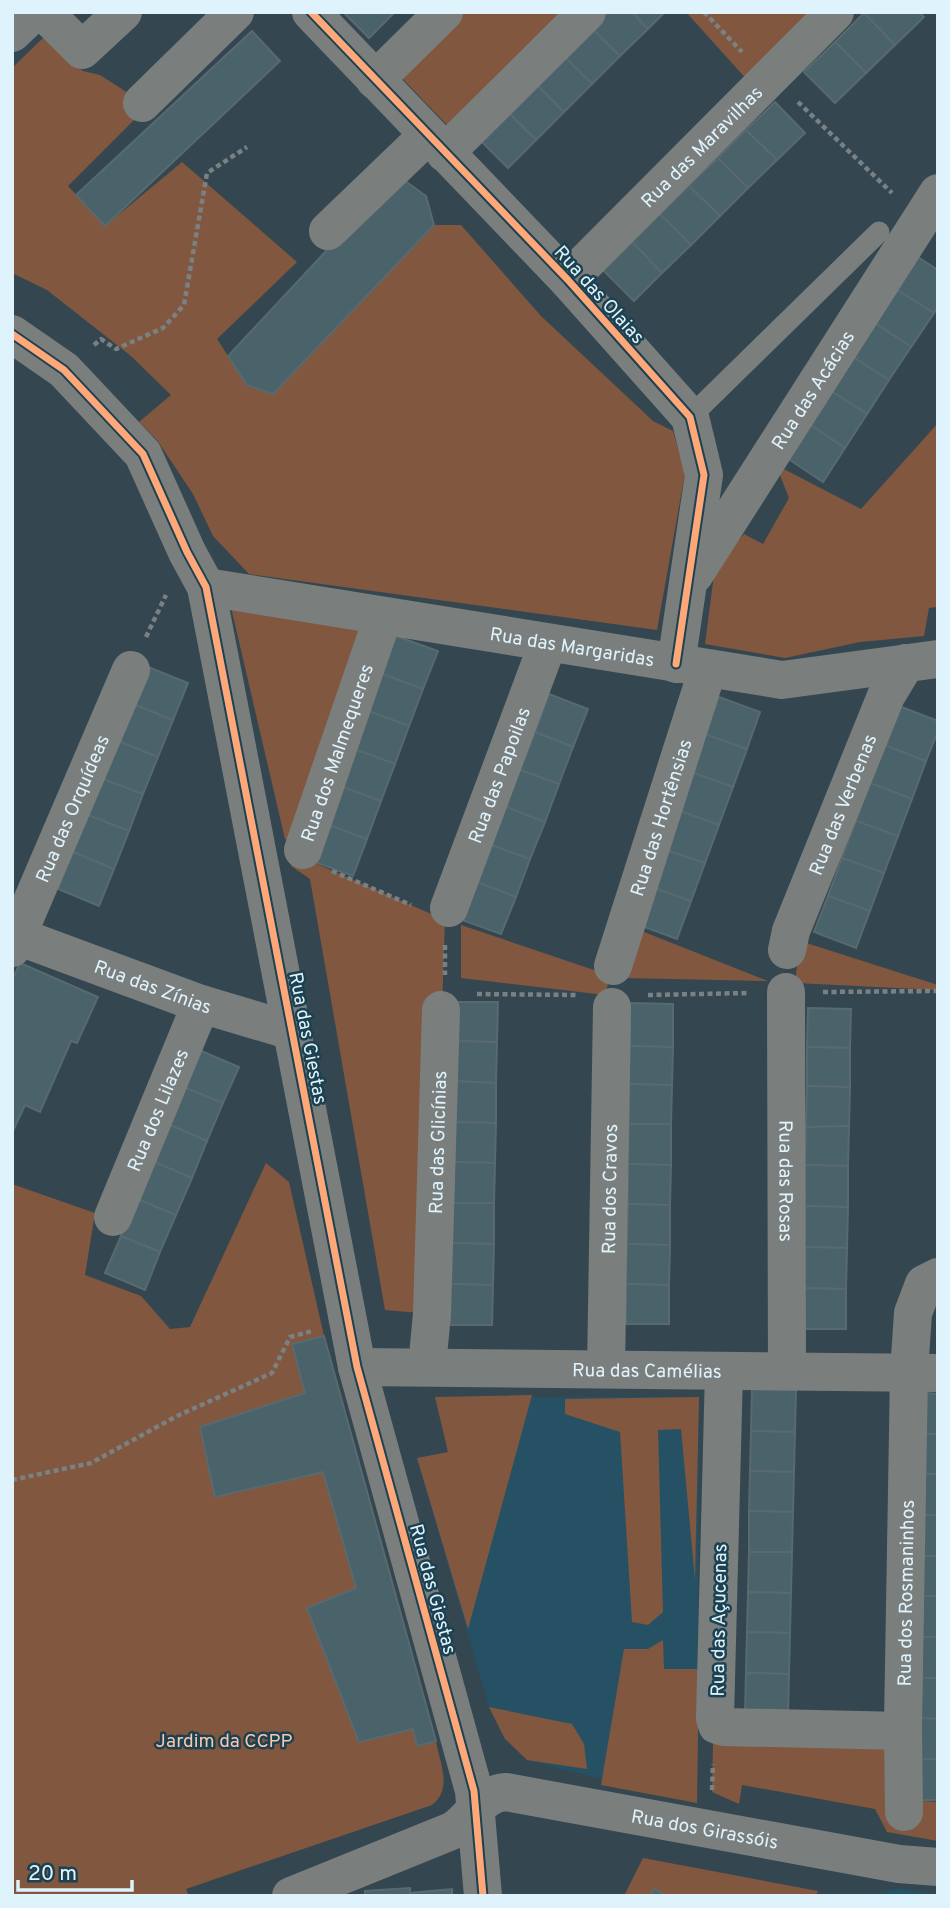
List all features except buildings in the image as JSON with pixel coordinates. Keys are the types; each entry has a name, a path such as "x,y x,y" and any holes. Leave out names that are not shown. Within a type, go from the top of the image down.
{"street":[{"path":"12,33 34,12"},
{"path":"44,12 82,50 123,12"},
{"path":"142,103 235,12"},
{"name":"Rua das Olaias","path":"311,12 568,280 690,417 704,475 688,585 691,666"},
{"path":"375,80 444,12"},
{"path":"328,231 437,144 587,12"},
{"name":"Rua das Maravilhas","path":"568,280 835,12"},
{"name":"Rua das Acácias","path":"688,585 931,207"},
{"name":"Rua das Giestas","path":"12,334 64,370 143,454 187,552 206,587 357,1367 474,1791 483,1896"},
{"name":"Rua das Margaridas","path":"206,587 782,680 922,661"},
{"name":"Rua dos Malmequeres","path":"303,850 383,617"},
{"name":"Rua das Papoilas","path":"438,919 548,643"},
{"name":"Rua das Verbenas","path":"787,950 791,931 881,708 922,661"},
{"name":"Rua das Hortênsias","path":"613,965 704,681 691,666"},
{"name":"Rua das Orquídeas","path":"14,939 131,670"},
{"name":"Rua das Zínias","path":"14,939 201,1004 292,1031"},
{"name":"Rua das Rosas","path":"786,992 787,1371"},
{"name":"Rua dos Cravos","path":"595,1001 606,1369"},
{"name":"Rua das Glicínias","path":"427,1366 432,1314 443,1002"},
{"name":"Rua dos Lilazes","path":"113,1217 201,1004"},
{"name":"Rua dos Rosmaninhos","path":"904,1812 903,1731 923,1373 913,1313 924,1284 938,1277"},
{"name":"Rua das Camélias","path":"357,1367 923,1373"},
{"name":"Rua das Açucenas","path":"724,1371 715,1718 717,1725 903,1731"},
{"name":"Rua dos Girassóis","path":"475,1806 495,1793 506,1792 899,1864 938,1867"},
{"path":"291,1896 454,1830 465,1823 475,1806"}],"lane":[{"path":"690,417 879,232"}],"path":[{"path":"704,12 768,79 931,207"},
{"path":"64,370 101,338 116,349 163,328 184,305 207,173 247,147"},
{"path":"131,670 187,552"},
{"path":"438,919 443,1002 595,1001"},
{"path":"12,1480 91,1463 177,1416 272,1373 290,1337"}],"shaded area":[{"path":"435,1397 699,1397 697,1803 527,1760 505,1739 489,1707 417,1458 448,1452"},
{"path":"899,1888 938,1895 938,1896 866,1896"}],"green space":[{"path":"459,12 570,12 449,127 397,73"},
{"path":"686,12 817,12 749,82"},
{"path":"43,38 83,71 100,75 128,93 134,120 68,186 105,226 182,162 297,262 217,339 247,385 273,394 434,225 461,225 541,316 653,421 673,431 685,473 657,630 249,574 213,536 193,494 157,440 139,422 171,395 131,356 47,290 12,273 12,68"},
{"path":"938,423 938,607 929,608 924,636 860,642 785,658 705,644 715,567 744,534 763,544 789,498 776,465 861,509"},
{"path":"230,603 370,628 297,842 285,839"},
{"path":"301,857 445,920 432,1314 385,1310 310,879 291,866"},
{"path":"461,925 600,972 613,966 605,995 461,978"},
{"path":"634,928 768,981 624,978"},
{"path":"800,941 938,985 938,990 795,983"},
{"name":"Jardim da CCPP","path":"266,1163 289,1182 324,1336 292,1344 305,1393 200,1427 215,1497 323,1472 356,1588 307,1609 359,1742 413,1729 417,1746 436,1741 444,1784 442,1791 432,1805 186,1889 189,1896 12,1896 12,1184 95,1213 85,1275 141,1296 170,1329 190,1327"},
{"path":"532,1395 468,1629 417,1458 448,1452 435,1397"},
{"path":"699,1397 695,1580 681,1429 658,1430 663,1612 648,1625 632,1622 620,1432 565,1414 565,1399"},
{"path":"663,1640 664,1669 699,1669 697,1803 601,1785 624,1649 648,1649"},
{"path":"489,1707 572,1724 584,1744 587,1769 527,1760 505,1739"},
{"path":"713,1743 909,1749 921,1801 938,1802 938,1841 887,1832 875,1809 742,1785 739,1804 712,1792"},
{"path":"643,1858 818,1891 816,1896 667,1896 654,1890 651,1896 624,1896"}],"cycle path":[{"path":"311,12 568,280 690,417 704,475 676,664"},
{"path":"12,334 64,370 143,454 187,552 206,587 357,1367 474,1791 483,1896"}]}
